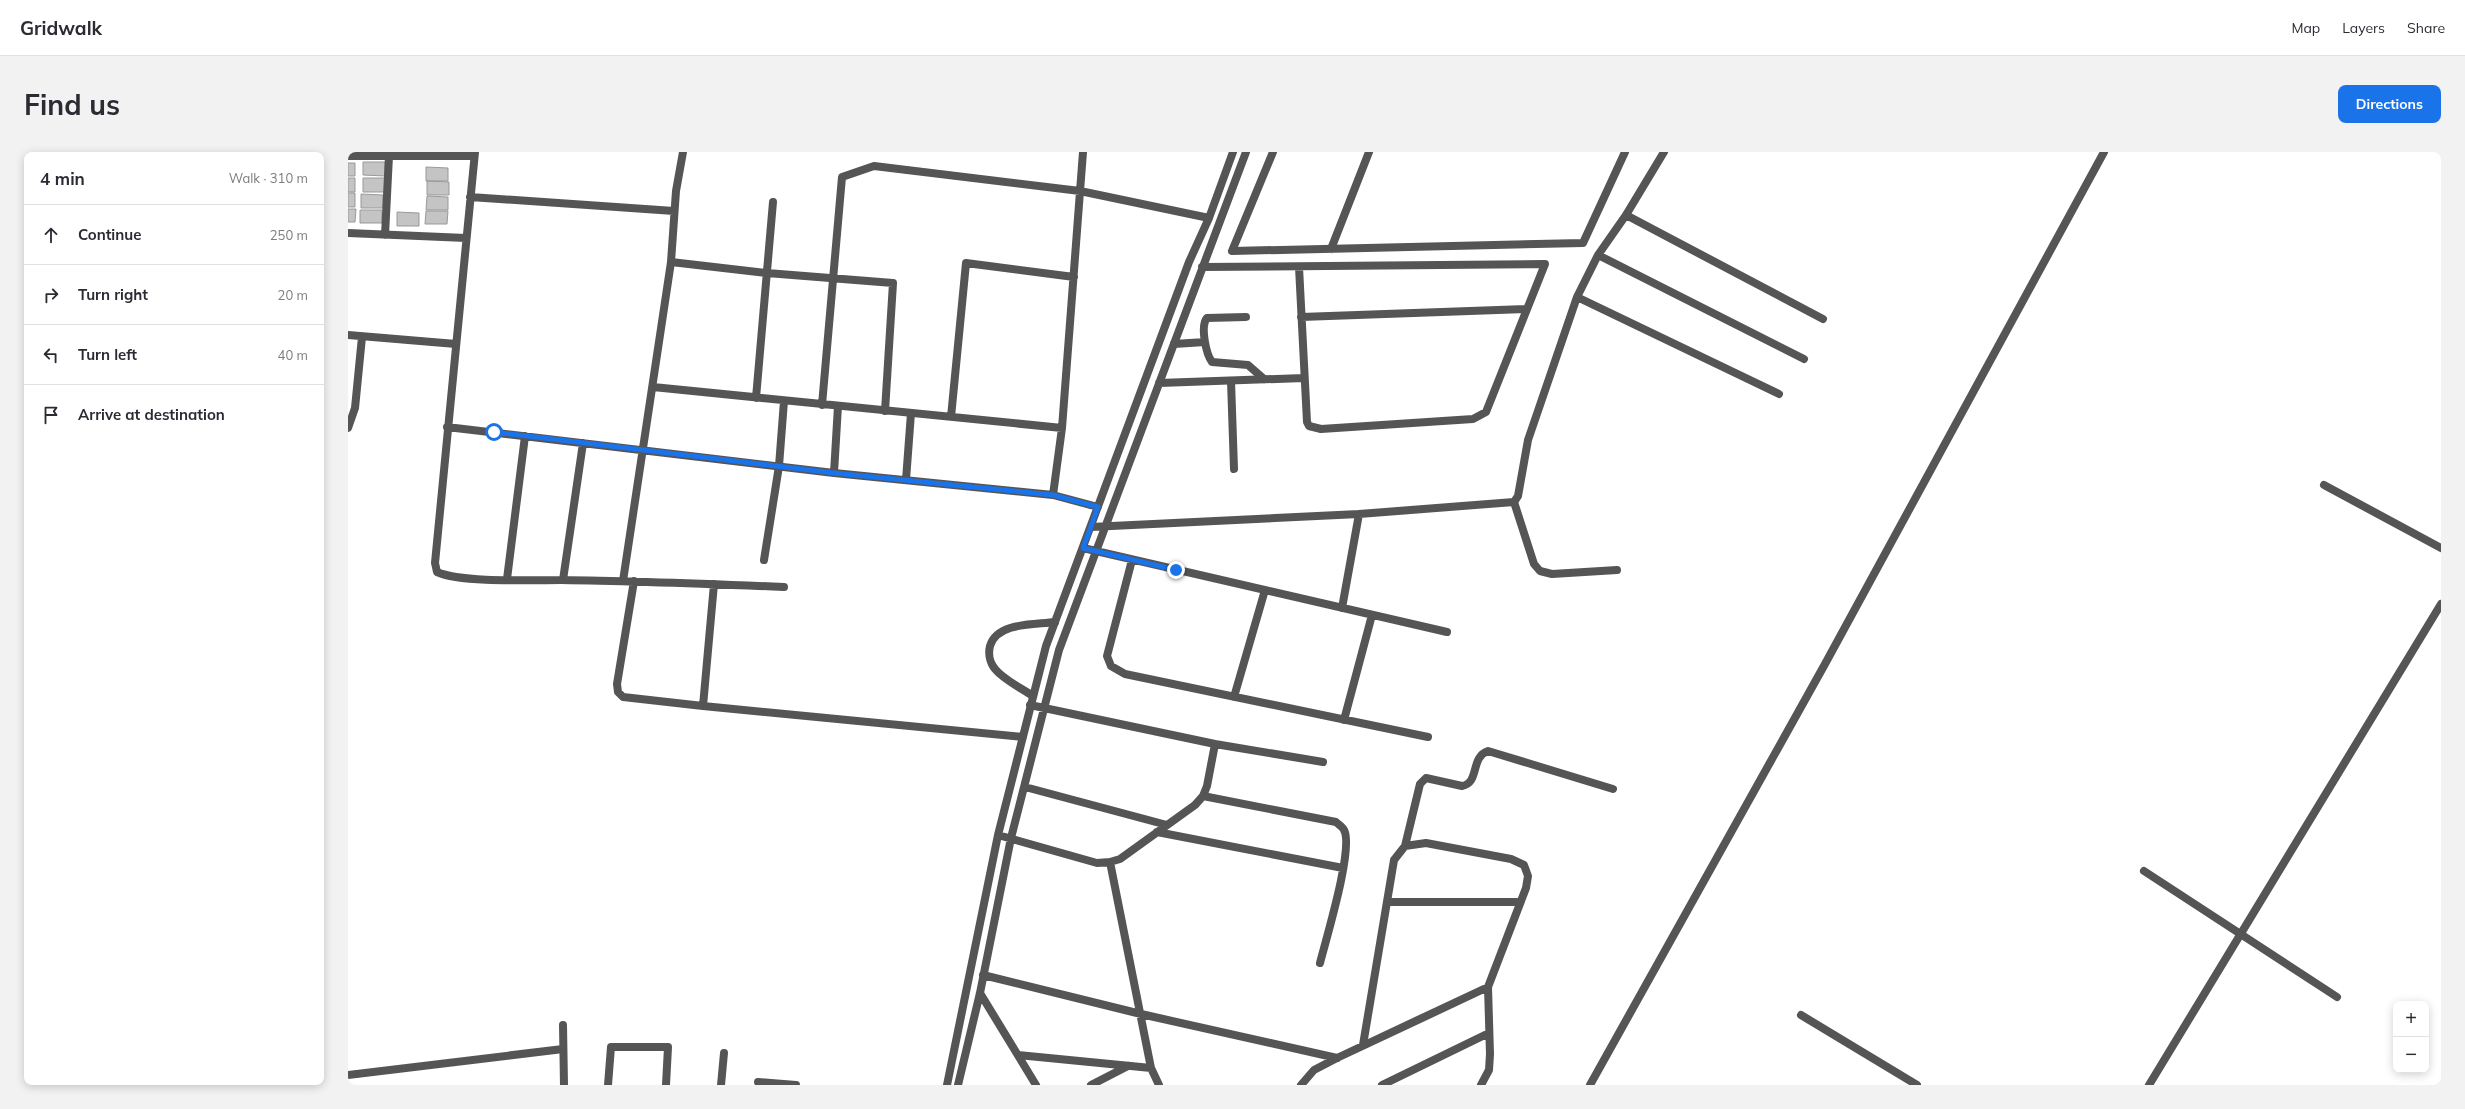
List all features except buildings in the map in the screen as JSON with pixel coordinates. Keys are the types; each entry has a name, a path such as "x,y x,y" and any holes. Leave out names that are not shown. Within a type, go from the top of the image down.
{"street":[{"path":"623,581 671,262 674,211 683,152"},
{"path":"1053,495 1062,428 1082,152"},
{"path":"947,1085 998,835 1030,705 1055,622 1189,262 1209,218 1233,152"},
{"path":"958,1085 980,993 1011,838 1060,650 1246,152"},
{"path":"1273,152 1232,250 1583,243 1625,152"},
{"path":"1331,249 1369,152"},
{"path":"1514,502 1518,496 1528,440 1577,297 1598,255 1626,215 1664,152"},
{"path":"1590,1085 1825,664 2104,152"},
{"path":"348,156 475,154 447,427 435,563 437,572 447,577 634,581 784,587"},
{"path":"385,235 389,156"},
{"path":"822,405 832,277 842,177 874,166 1080,191 1209,218"},
{"path":"470,197 674,211"},
{"path":"756,398 773,202"},
{"path":"1626,215 1823,319"},
{"path":"348,233 466,238"},
{"path":"1598,255 1804,359"},
{"path":"671,262 767,273 893,283 885,411"},
{"path":"951,417 966,263 1074,277"},
{"path":"1202,267 1545,264 1491,404 1486,412 1473,420 1314,429 1307,422 1298,267"},
{"path":"1577,297 1779,394"},
{"path":"1301,317 1527,309"},
{"path":"1246,317 1207,318 1204,323 1205,342 1212,362 1248,365 1264,380"},
{"path":"348,335 456,344"},
{"path":"348,428 355,408 362,336"},
{"path":"1174,344 1205,342"},
{"path":"1159,383 1304,378"},
{"path":"1232,381 1234,468"},
{"path":"652,387 1062,428"},
{"path":"764,560 779,466 784,401"},
{"path":"834,473 838,406"},
{"path":"906,480 911,413"},
{"path":"447,427 834,473 1053,495 1098,507"},
{"path":"506,579 525,436"},
{"path":"563,580 584,443"},
{"path":"2324,485 2441,548"},
{"path":"1091,527 1359,514 1514,502"},
{"path":"1514,502 1534,564 1540,572 1552,574 1617,570"},
{"path":"1342,608 1359,514"},
{"path":"1083,548 1447,632"},
{"path":"1132,560 1107,656 1111,666 1125,674 1428,737"},
{"path":"634,581 617,684 618,692 623,697 1023,737"},
{"path":"703,706 714,584"},
{"path":"1234,697 1265,590"},
{"path":"2149,1085 2239,933 2441,604"},
{"path":"1344,720 1372,615"},
{"path":"1033,696 996,670 990,662 988,651 991,641 999,633 1007,629 1055,622"},
{"path":"1030,705 1215,744 1323,762"},
{"path":"998,835 1097,863 1110,862 1120,859 1195,805 1203,796 1215,744"},
{"path":"1363,1045 1394,860 1405,846 1420,784 1423,779 1426,778 1462,786 1468,785 1472,780 1478,758 1482,753 1488,751 1614,789"},
{"path":"1025,787 1167,825"},
{"path":"1203,796 1336,822 1344,830 1347,841 1343,868 1320,962"},
{"path":"1157,832 1343,868"},
{"path":"1405,846 1426,843 1511,859 1524,865 1528,876 1520,902 1488,987 1489,1070 1481,1085"},
{"path":"1110,862 1152,1068 1159,1085"},
{"path":"2144,871 2337,996"},
{"path":"1387,902 1520,902"},
{"path":"983,975 1141,1014 1337,1058"},
{"path":"1301,1085 1314,1070 1363,1045 1488,987"},
{"path":"980,993 1036,1085"},
{"path":"1801,1015 1917,1085"},
{"path":"563,1025 564,1085"},
{"path":"1382,1085 1489,1033"},
{"path":"608,1085 611,1047 668,1047 666,1085"},
{"path":"348,1075 563,1049"},
{"path":"721,1085 724,1053"},
{"path":"1018,1055 1152,1068"},
{"path":"1091,1085 1128,1066"},
{"path":"758,1082 796,1085"}],"route":[{"path":"494,432 834,473 1053,495 1098,507 1083,548 1176,570"}]}
